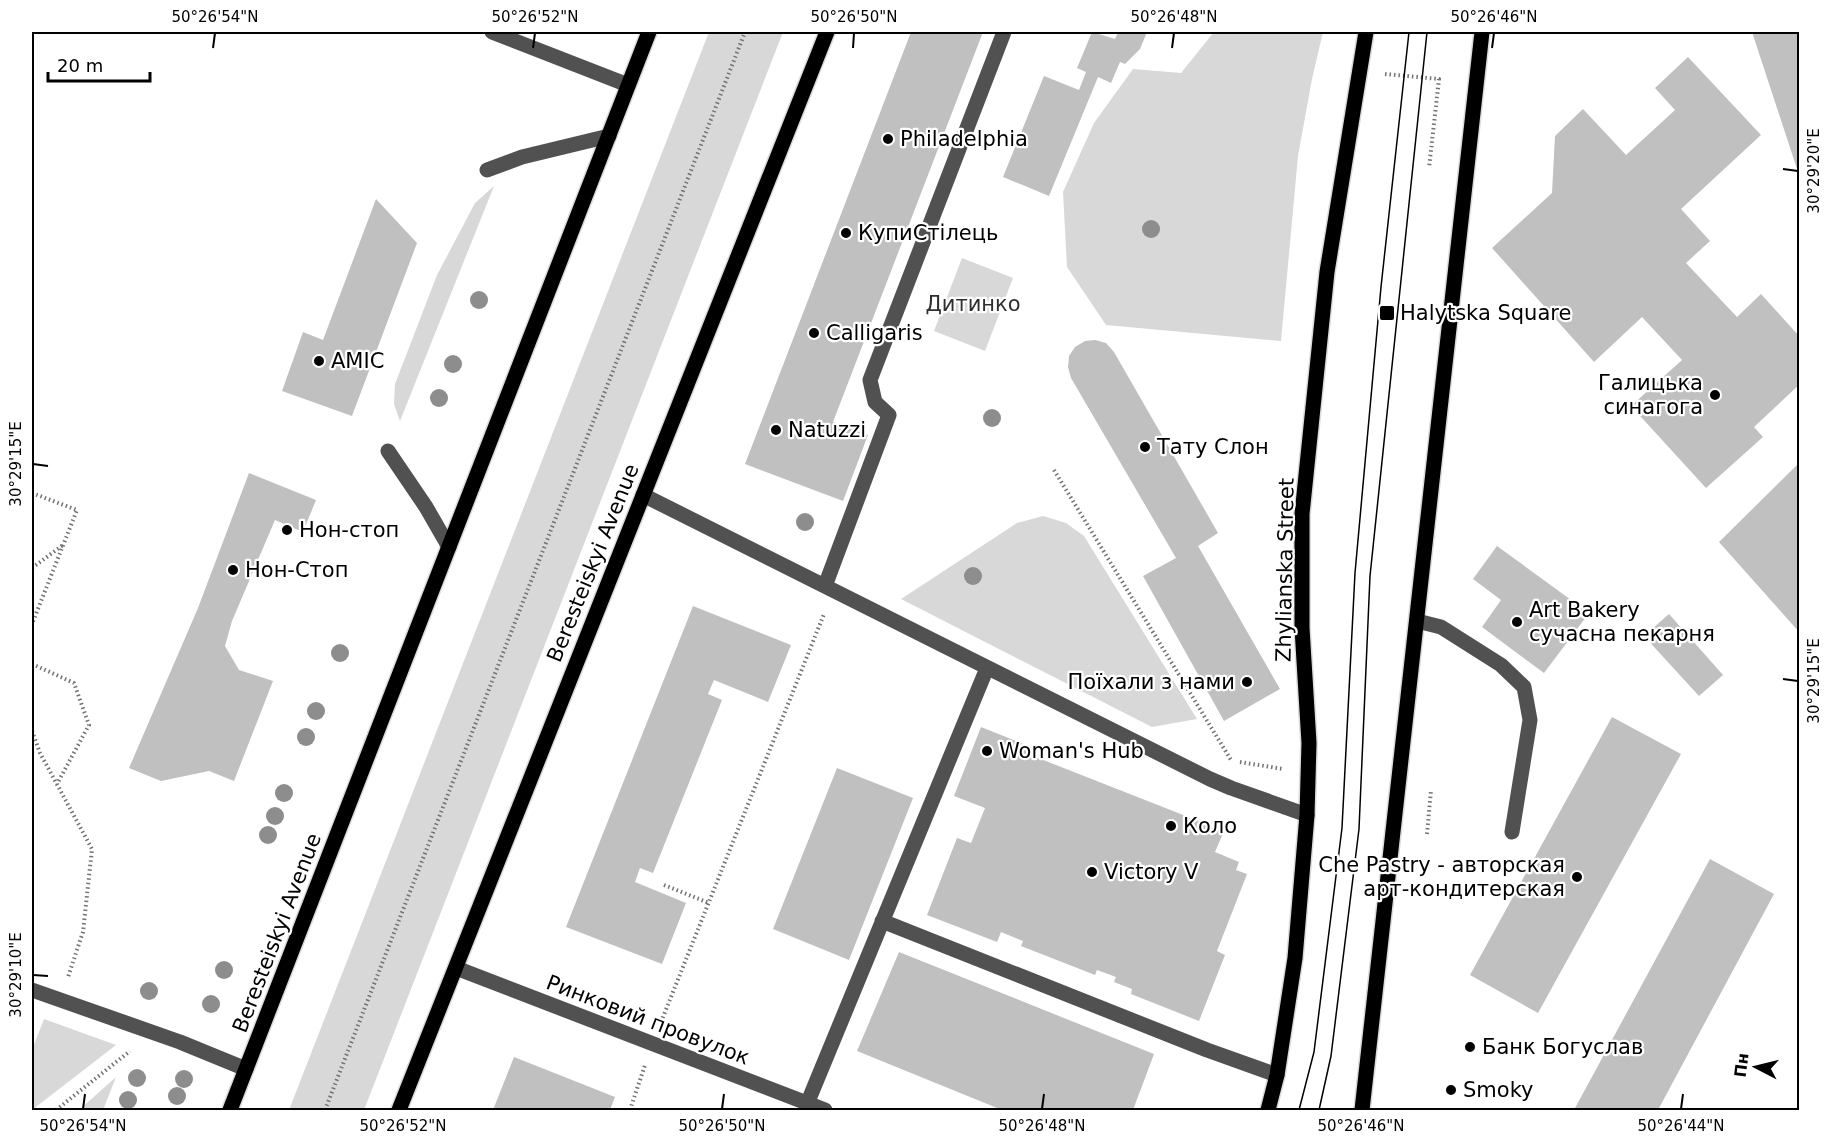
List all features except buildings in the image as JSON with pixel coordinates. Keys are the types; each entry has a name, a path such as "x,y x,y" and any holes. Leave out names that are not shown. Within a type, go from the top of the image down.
{"main road":[{"name":"Beresteiskyi Avenue","path":"230,1110 649,32"},
{"name":"Beresteiskyi Avenue","path":"399,1110 826,32"},
{"name":"Zhylianska Street","path":"1268,1110 1277,1075 1295,958 1307,815 1309,743 1302,627 1302,514 1327,273 1366,32"},
{"path":"1363,1109 1482,32"}],"street":[{"path":"492,32 628,85"},
{"path":"829,588 889,415 875,402 870,380 1004,32"},
{"path":"488,170 522,157 609,135"},
{"path":"388,451 426,507 449,547"},
{"path":"643,495 1231,789 1307,815"},
{"path":"1417,621 1441,627 1501,665 1524,687 1530,720 1512,832"},
{"path":"807,1104 987,668"},
{"path":"882,921 1207,1050 1277,1075"},
{"name":"Ринковий провулок","path":"456,968 825,1110"},
{"path":"32,990 180,1042 246,1069"}],"path":[{"path":"325,1110 745,32"},
{"path":"1381,73 1439,80 1429,168"},
{"path":"1054,470 1232,761 1284,769"},
{"path":"32,493 77,510 32,624"},
{"path":"32,568 63,545"},
{"path":"630,1110 652,1044 709,903 829,588"},
{"path":"32,664 74,683 88,725 57,784"},
{"path":"32,731 40,753 92,849 83,932 60,1000"},
{"path":"1427,834 1431,790"},
{"path":"664,885 709,903"},
{"path":"56,1110 132,1050"}],"green space":[{"path":"709,32 783,32 364,1110 289,1110"},
{"path":"1214,32 1323,32 1298,156 1281,341 1106,325 1067,267 1063,192 1094,123 1133,69 1181,73"},
{"path":"494,186 400,421 394,404 395,384 437,275 475,203"},
{"name":"Дитинко","path":"962,258 1013,278 985,351 934,331"},
{"path":"1043,516 1066,523 1084,536 1197,719 1152,727 901,599 1017,523"},
{"path":"44,1019 116,1045 32,1110 32,1050"},
{"path":"116,1077 103,1110 79,1110"}],"tram line":[{"path":"1299,1110 1314,1052 1342,828 1355,573 1381,287 1409,32"},
{"path":"1319,1110 1331,1056 1359,829 1370,576 1427,32"}],"place":[{"name":"Philadelphia","path":"888,139"},
{"name":"КупиСтілець","path":"846,233"},
{"name":"Halytska Square","path":"1387,313"},
{"name":"Calligaris","path":"814,333"},
{"name":"AMIC","path":"319,361"},
{"name":"Галицька синагога","path":"1715,395"},
{"name":"Natuzzi","path":"776,430"},
{"name":"Тату Слон","path":"1145,447"},
{"name":"Нон-стоп","path":"287,530"},
{"name":"Нон-Стоп","path":"233,570"},
{"name":"Art Bakery сучасна пекарня","path":"1517,622"},
{"name":"Поїхали з нами","path":"1247,682"},
{"name":"Woman's Hub","path":"987,751"},
{"name":"Коло","path":"1171,826"},
{"name":"Victory V","path":"1092,872"},
{"name":"Che Pastry - авторская арт-кондитерская","path":"1577,877"},
{"name":"Банк Богуслав","path":"1470,1047"},
{"name":"Smoky","path":"1451,1090"}]}
